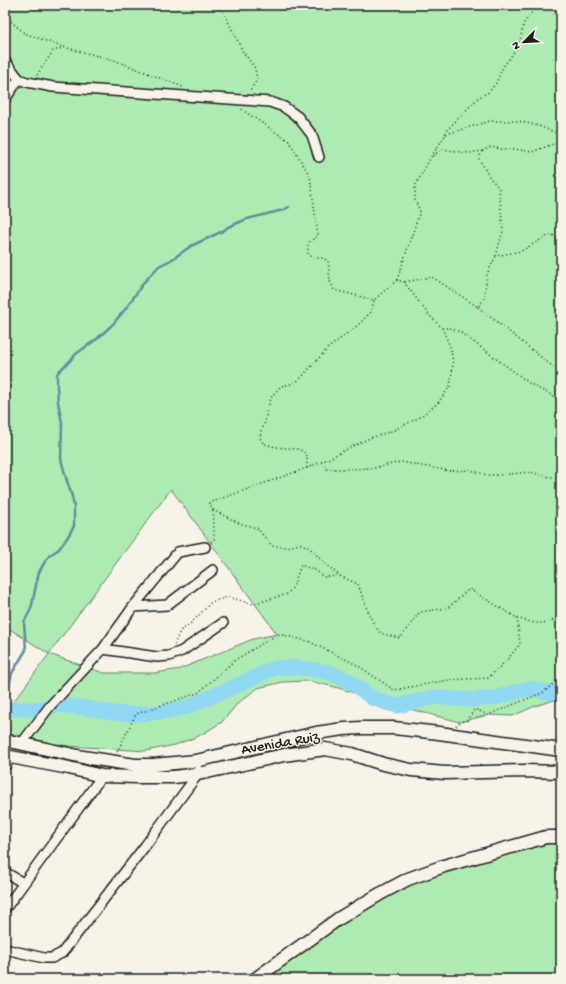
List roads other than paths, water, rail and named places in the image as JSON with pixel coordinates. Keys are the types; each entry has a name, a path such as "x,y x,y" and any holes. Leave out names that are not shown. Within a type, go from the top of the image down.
{"street":[{"path":"5,61 23,80 53,87 270,102 284,107 298,117 312,135 319,157"},
{"path":"5,99 23,80"},
{"path":"22,743 50,706 102,649 133,607 178,552 205,547"},
{"path":"133,607 166,605 213,570"},
{"path":"102,649 157,657 169,656 182,651 223,623"},
{"name":"Avenida Ruiz","path":"5,740 83,757 135,765 196,761 316,733 360,728 394,728 439,732 561,750"},
{"name":"Avenida Ruiz","path":"7,760 69,768 102,776 159,777 198,774 284,755 325,749 352,754 383,764 411,770 445,773 525,771 561,772"},
{"path":"5,949 44,958 52,958 62,953 145,846 198,774 196,761"},
{"path":"5,908 102,776"},
{"path":"255,979 343,916 408,879 444,866 546,837 561,837"},
{"path":"5,872 23,883"}],"waterway":[{"path":"8,709 6,699 12,673 26,650 24,622 32,605 39,572 50,555 59,549 74,526 74,506 61,459 62,423 58,402 57,374 76,354 98,338 113,324 144,282 159,266 171,260 191,246 223,231 228,227 247,219 283,210 289,207"},
{"path":"5,708 34,709 59,705 113,713 136,714 163,712 188,707 275,668 289,667 328,672 351,682 372,698 398,706 434,697 469,700 494,698 531,688 544,692 561,692"}]}
